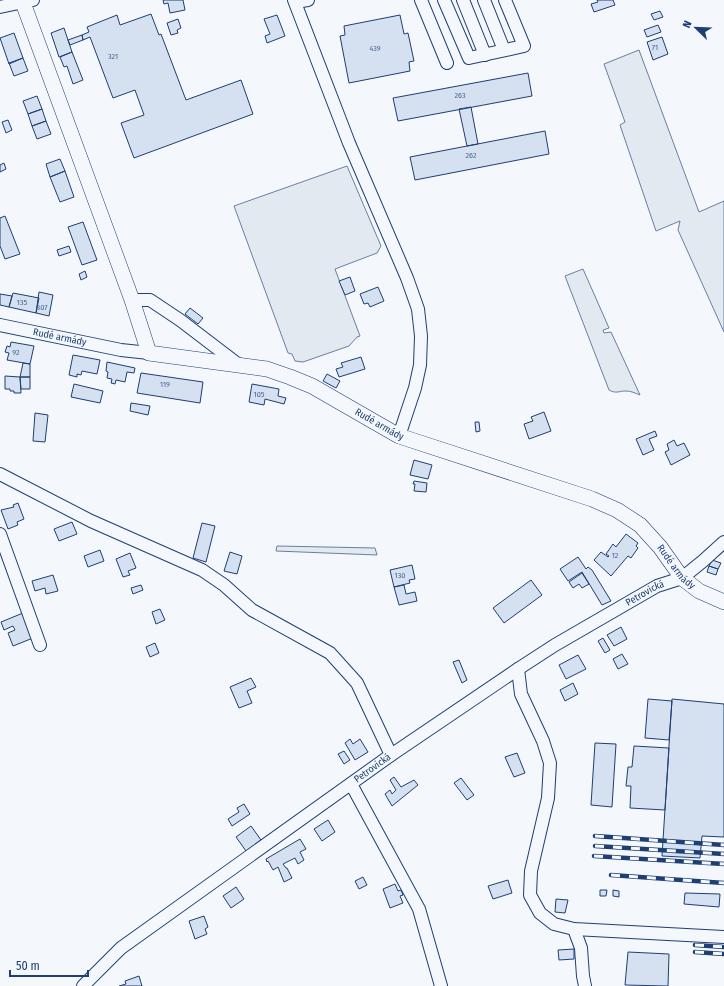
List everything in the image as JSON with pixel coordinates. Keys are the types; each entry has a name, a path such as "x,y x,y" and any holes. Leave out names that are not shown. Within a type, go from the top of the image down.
{"main road":[{"path":"26,1 132,300 149,353"},
{"name":"Rudé armády","path":"149,353 239,365 268,370 290,377 312,386 399,436 592,499 617,510 640,525 660,547 682,578 699,591 724,602"}],"street":[{"path":"308,0 295,1 349,143 407,278 418,309 421,336 420,365 415,388 399,436"},
{"path":"422,0 447,63"},
{"path":"444,0 469,58 524,46 505,0"},
{"path":"463,0 485,54"},
{"path":"484,0 504,50"},
{"path":"0,7 26,1"},
{"path":"132,300 150,300 180,320 239,365"},
{"name":"Rudé armády","path":"0,326 114,349 149,353"},
{"path":"0,474 91,521 202,570 224,585 252,610 330,653 357,683 392,755"},
{"path":"0,534 40,645"},
{"name":"Petrovická","path":"83,986 121,948 392,755 555,645 657,586 682,578 703,562 724,542"},
{"path":"518,669 521,694 543,741 550,763 548,798 532,871 530,895 540,913 554,924 574,929 724,937"},
{"path":"351,784 418,909 441,986"},
{"path":"574,929 581,948 585,986"}],"shaded area":[{"path":"639,50 699,212 724,201 724,332 678,230 680,221 656,231 620,125 625,122 604,64"},
{"path":"347,166 381,246 377,253 335,269 360,336 357,337 349,346 303,362 295,361 292,354 288,353 234,206"},
{"path":"583,269 609,328 603,330 604,333 611,332 640,395 630,391 616,392 609,390 565,276"},
{"path":"277,546 375,548 377,555 276,551"}],"building":[{"path":"163,0 183,0 185,10 170,13 168,3 164,4"},
{"path":"597,0 613,0 615,5 594,12 591,4 598,2"},
{"path":"660,11 663,17 654,20 651,14"},
{"path":"151,14 159,35 161,34 186,100 241,80 253,114 134,158 121,123 144,115 135,90 113,98 90,37 83,40 82,35 89,32 87,27 117,15 120,25"},
{"path":"277,15 285,36 267,43 265,36 270,34 264,19"},
{"path":"400,15 404,34 408,33 414,61 409,62 410,71 349,83 340,36 345,35 344,26"},
{"path":"178,19 181,28 177,30 178,33 171,35 167,23"},
{"path":"658,25 661,32 647,37 644,30"},
{"path":"64,28 72,52 59,57 51,33"},
{"path":"14,33 23,58 9,64 0,38"},
{"path":"82,35 83,40 70,45 68,40"},
{"path":"662,37 668,54 653,60 647,42"},
{"path":"72,52 83,80 73,84 67,66 64,67 60,57"},
{"path":"23,58 28,71 14,76 9,63"},
{"path":"528,73 532,96 398,121 393,98"},
{"path":"37,96 42,109 28,114 23,101"},
{"path":"471,107 478,144 467,146 459,109"},
{"path":"42,109 46,121 32,126 28,114"},
{"path":"8,120 12,130 6,133 2,122"},
{"path":"46,121 51,134 37,139 32,126"},
{"path":"545,131 549,154 415,180 410,157"},
{"path":"60,159 65,171 50,177 46,164"},
{"path":"4,163 6,169 0,172 0,165"},
{"path":"65,171 74,197 60,202 50,177"},
{"path":"5,216 20,254 5,259 0,246 0,218"},
{"path":"83,222 97,260 82,265 68,227"},
{"path":"69,246 71,252 59,256 57,250"},
{"path":"85,271 87,277 81,280 79,274"},
{"path":"350,277 355,291 345,295 339,281"},
{"path":"378,287 384,301 370,307 368,303 364,304 360,294"},
{"path":"39,292 53,295 49,316 36,313"},
{"path":"13,293 39,298 36,313 9,307"},
{"path":"0,294 12,296 9,307 0,305"},
{"path":"190,308 203,318 198,324 185,314"},
{"path":"11,342 34,346 30,364 7,360 9,353 5,352 7,346 10,347"},
{"path":"73,355 100,360 97,374 82,371 81,375 77,374 77,377 69,375"},
{"path":"361,357 365,369 339,377 336,369 343,367 341,363"},
{"path":"107,362 135,368 134,373 127,372 125,382 116,380 115,384 111,383 112,379 107,378"},
{"path":"23,363 30,364 30,377 20,377"},
{"path":"141,373 203,382 200,403 137,393"},
{"path":"327,374 340,381 336,388 323,381"},
{"path":"5,376 20,377 21,393 14,393 14,391 10,391 10,389 5,389"},
{"path":"20,377 30,377 30,389 21,389"},
{"path":"74,384 103,391 100,403 71,397"},
{"path":"252,384 279,389 278,396 286,398 284,404 265,399 264,405 249,402"},
{"path":"131,403 150,406 148,415 130,411"},
{"path":"544,412 551,431 529,439 524,424 533,421 531,417"},
{"path":"35,413 48,415 45,442 33,441"},
{"path":"475,422 479,422 480,431 476,432"},
{"path":"655,431 657,436 649,439 654,450 643,455 636,439"},
{"path":"674,440 677,446 684,443 690,455 671,465 665,452 669,450 667,444"},
{"path":"414,460 432,465 428,479 410,475"},
{"path":"414,481 427,483 426,492 414,491"},
{"path":"18,503 24,519 17,522 18,525 8,529 1,510 14,507 13,505"},
{"path":"72,522 77,534 59,541 54,529"},
{"path":"202,523 215,526 206,562 193,558"},
{"path":"626,534 638,543 636,546 638,548 631,558 628,556 611,576 594,560 601,552 608,557 609,556 606,554 613,544 616,547"},
{"path":"100,550 104,561 88,567 84,556"},
{"path":"230,552 242,556 237,574 224,571"},
{"path":"130,553 136,568 128,571 130,575 123,577 116,559"},
{"path":"578,557 586,569 588,567 592,570 611,601 602,605 582,572 568,581 560,569"},
{"path":"712,560 721,563 718,569 709,566"},
{"path":"412,565 415,579 409,580 410,583 394,587 390,570"},
{"path":"709,566 718,569 716,575 707,572"},
{"path":"582,573 589,584 582,588 579,584 573,588 569,582"},
{"path":"53,575 58,591 46,594 45,588 35,591 32,581"},
{"path":"531,580 542,595 504,623 493,608"},
{"path":"141,585 143,590 133,594 131,588"},
{"path":"404,585 406,594 415,592 417,601 399,605 394,587"},
{"path":"160,609 165,620 156,624 152,612"},
{"path":"23,613 33,638 13,646 8,633 15,630 13,626 4,630 1,622"},
{"path":"621,627 627,639 614,646 607,635"},
{"path":"603,638 610,650 605,653 598,641"},
{"path":"155,643 159,653 150,657 146,647"},
{"path":"622,654 628,664 618,669 613,659"},
{"path":"578,655 586,669 566,679 559,665"},
{"path":"459,660 467,680 462,683 453,662"},
{"path":"251,678 256,687 247,691 252,703 239,708 230,687"},
{"path":"573,683 578,694 565,701 560,690"},
{"path":"648,699 672,701 669,740 645,738"},
{"path":"672,699 724,704 724,837 702,836 700,858 662,856"},
{"path":"350,739 353,744 360,739 368,752 355,760 345,743"},
{"path":"595,743 616,744 612,807 591,805"},
{"path":"634,746 669,748 665,810 630,808 631,786 626,786 628,767 632,767"},
{"path":"344,751 350,760 344,764 338,754"},
{"path":"517,753 525,773 514,777 505,757"},
{"path":"394,777 401,787 414,780 418,785 392,806 385,794 390,790 392,794 396,790 390,780"},
{"path":"461,778 474,795 467,800 454,783"},
{"path":"244,804 250,814 232,826 228,819 239,812 237,808"},
{"path":"328,820 335,832 322,841 314,829"},
{"path":"251,826 261,840 246,851 236,837"},
{"path":"300,839 306,849 300,852 304,860 298,864 295,858 283,864 287,868 292,878 284,882 278,867 273,870 266,859"},
{"path":"363,877 367,885 359,889 355,881"},
{"path":"508,880 512,893 493,899 488,886"},
{"path":"395,884 398,891 401,890 403,895 400,896 403,903 390,908 383,889"},
{"path":"236,887 244,899 231,908 223,896"},
{"path":"600,890 607,890 606,896 600,896"},
{"path":"613,890 619,891 619,897 613,896"},
{"path":"685,893 720,894 719,907 684,904"},
{"path":"556,899 568,900 565,913 555,912"},
{"path":"204,916 208,927 205,929 207,934 195,939 189,921"},
{"path":"574,949 574,959 559,960 558,950"},
{"path":"628,952 669,954 668,986 625,985"},
{"path":"139,976 142,986 119,986 126,984 125,981"}],"railway":[{"path":"595,836 724,845"},
{"path":"595,846 724,854"},
{"path":"594,856 724,864"},
{"path":"611,875 724,883"},
{"path":"695,945 724,947"},
{"path":"695,952 724,954"}]}
